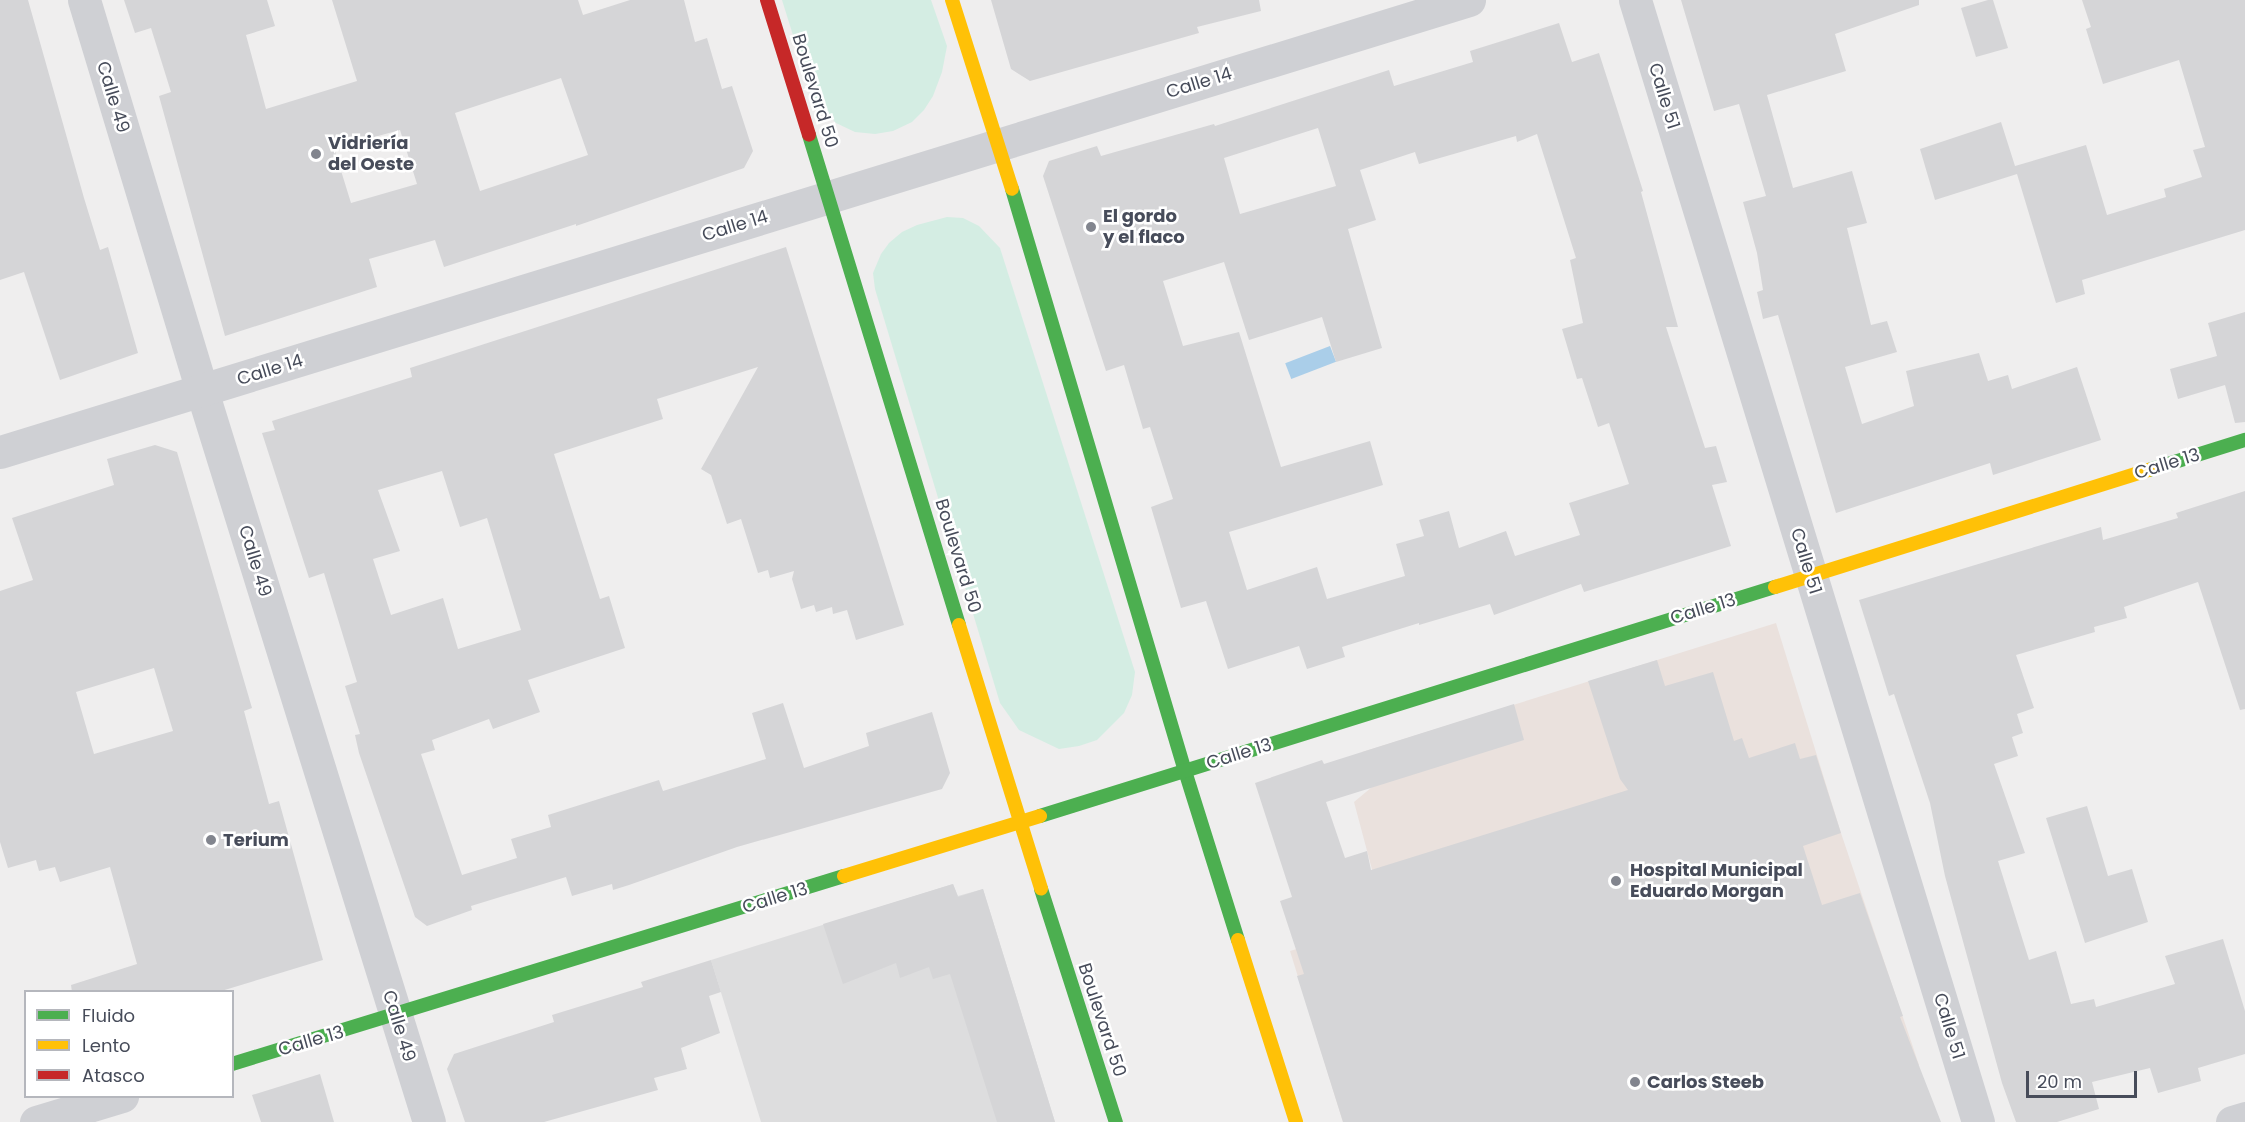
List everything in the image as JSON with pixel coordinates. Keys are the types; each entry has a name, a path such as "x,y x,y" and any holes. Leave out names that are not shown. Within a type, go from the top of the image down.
{"main road":[{"name":"Boulevard 50","path":"767,0 1020,822 1116,1122"},
{"path":"952,0 999,144 1185,771 1296,1122"},
{"name":"Calle 13","path":"234,1063 396,1016 2245,440"}],"street":[{"name":"Calle 49","path":"84,0 202,391 429,1122"},
{"name":"Calle 14","path":"0,452 1469,0"},
{"name":"Calle 51","path":"1635,0 1978,1122"},
{"path":"36,1122 115,1098"},
{"path":"2232,1122 2245,1118"}],"shaded area":[{"name":"Hospital Municipal Eduardo Morgan","path":"1776,623 1841,833 1919,1065 1343,1122 1290,951 1386,922 1354,802 1372,787 1362,752"},
{"path":"953,884 958,896 983,889 1055,1122 761,1122 711,960"}],"green space":[{"path":"782,0 931,0 947,46 942,72 933,96 924,110 912,122 893,131 875,134 855,132 836,123 812,96"},
{"path":"947,217 963,218 979,226 1000,248 1135,672 1132,695 1124,713 1097,740 1079,746 1059,749 1019,730 1000,703 875,289 873,273 881,254 889,243 902,232 917,225"}],"water":[{"path":"1330,346 1336,362 1291,379 1285,363"}],"building":[{"path":"0,0 28,0 100,250 108,247 138,353 60,380 24,272 0,280"},
{"path":"124,0 267,0 275,26 246,35 266,109 357,81 332,0 578,0 583,15 630,0 684,0 695,42 707,38 722,89 732,86 753,151 744,168 576,226 576,224 444,267 435,240 369,259 377,287 225,336 159,96 171,92 151,28 135,33","holes":["561,78 588,155 480,191 455,113","400,130 417,184 351,203 334,148"]},
{"path":"991,0 1259,0 1261,11 1197,27 1199,33 1030,81 1011,69"},
{"path":"1681,0 1919,0 1919,5 1835,34 1846,71 1767,95 1793,188 1852,171 1867,223 1847,228 1871,325 1887,321 1897,352 1845,367 1862,424 1914,406 1906,371 1979,353 1988,381 2008,375 2012,389 2077,367 2101,440 1993,475 1990,463 1836,513 1778,315 1763,319 1757,292 1763,290 1757,253 1743,202 1766,196 1739,104 1714,111"},
{"path":"1993,0 2008,48 1976,57 1961,8"},
{"path":"2082,0 2245,0 2245,230 2082,280 2085,294 2056,303 2017,174 1935,200 1920,149 2001,122 2015,166 2086,145 2107,215 2166,197 2164,189 2202,177 2193,150 2205,147 2179,60 2103,84 2086,29 2091,27"},
{"path":"1559,23 1572,62 1599,53 1643,191 1641,192 1678,327 1666,327 1705,448 1716,446 1727,482 1712,485 1731,546 1584,592 1581,584 1494,615 1490,604 1419,625 1419,623 1342,647 1345,657 1307,669 1299,646 1228,669 1206,601 1181,608 1151,507 1173,499 1150,427 1143,429 1124,365 1106,371 1043,176 1049,161 1097,146 1101,156 1214,124 1215,126 1389,70 1394,86 1473,62 1470,51","holes":["1318,128 1336,186 1240,214 1224,158","1537,134 1576,258 1570,260 1583,323 1562,329 1577,379 1582,378 1598,427 1609,423 1629,484 1569,503 1580,535 1515,556 1506,531 1459,548 1449,511 1419,520 1424,536 1396,544 1405,576 1327,599 1317,567 1247,590 1229,532 1383,485 1370,441 1281,467 1239,332 1183,346 1163,281 1224,262 1249,340 1322,317 1336,362 1382,348 1348,229 1376,220 1360,170 1415,152 1419,164 1516,136 1517,142"]},
{"path":"786,247 904,625 856,640 847,610 833,614 832,607 816,612 814,605 801,609 792,579 794,571 770,578 768,570 758,573 741,519 727,524 711,475 701,469 758,367 657,399 663,419 554,454 600,599 609,596 625,648 528,680 540,712 493,729 489,719 432,740 435,750 421,754 462,875 517,858 511,839 551,827 548,815 659,780 663,791 766,759 752,713 783,703 804,768 869,746 866,733 932,712 950,773 942,789 737,847 613,890 612,884 572,896 566,877 471,906 472,910 427,926 415,917 359,753 355,735 360,734 345,686 357,682 324,573 309,578 262,433 275,430 272,421 412,377 410,368","holes":["442,471 460,527 487,518 521,630 458,649 443,598 391,615 373,559 400,551 378,490"]},
{"path":"2245,312 2245,422 2235,423 2225,385 2178,399 2170,369 2217,356 2208,323"},
{"path":"155,445 177,452 252,708 244,711 269,804 279,801 323,960 225,990 72,990 71,985 137,964 110,867 60,882 55,867 39,871 36,860 8,868 0,842 0,591 33,580 12,518 114,485 107,459","holes":["154,668 173,731 94,754 76,692"]},
{"path":"2245,491 2245,709 2240,710 2198,582 2124,607 2127,618 2094,627 2095,632 2016,655 2034,708 2017,714 2023,733 2012,737 2018,756 1994,764 2025,853 1998,861 2029,960 2056,951 2071,1004 2094,999 2096,1007 2175,984 2165,956 2223,939 2245,1011 2245,1054 2198,1068 2201,1081 2158,1093 2150,1068 2092,1082 2099,1109 2057,1122 2016,1122 2002,1083 1945,876 1930,803 1894,694 1889,696 1859,600 2101,527 2103,540 2178,518 2176,513"},
{"name":"Hospital Municipal Eduardo Morgan","path":"1657,660 1665,686 1713,672 1734,741 1742,738 1749,758 1795,743 1800,759 1816,755 1841,833 1803,846 1822,905 1860,893 1903,1016 1900,1017 1941,1122 1343,1122 1297,976 1304,974 1280,901 1292,897 1255,783 1322,760 1324,764 1514,704 1524,740 1326,802 1345,858 1367,851 1371,870 1628,790 1620,779 1588,681"},
{"path":"2087,806 2108,876 2132,869 2148,922 2085,943 2046,818"},
{"path":"953,884 958,897 983,889 1055,1122 997,1122 950,974 933,979 929,967 900,978 896,963 843,984 823,924"},
{"path":"711,960 721,992 709,996 720,1033 681,1048 687,1069 654,1078 658,1090 544,1122 465,1122 447,1069 454,1054 554,1022 552,1015 643,987 641,982"},
{"path":"320,1074 334,1122 261,1122 252,1095"}],"traffic: fast":[{"path":"809,135 959,625"},
{"path":"1012,189 1185,771 1238,940"},
{"path":"2149,470 2245,440"},
{"path":"1040,816 1775,587"},
{"path":"234,1063 844,876"},
{"path":"1041,889 1116,1122"}],"traffic: slow":[{"path":"952,0 1012,189"},
{"path":"1775,587 2149,470"},
{"path":"959,625 1041,889"},
{"path":"844,876 1040,816"},
{"path":"1238,940 1296,1122"}],"traffic: jam":[{"path":"767,0 809,135"}],"place":[{"name":"Vidriería del Oeste","path":"316,154"},
{"name":"El gordo y el flaco","path":"1091,227"},
{"name":"Terium","path":"211,840"},
{"name":"Hospital Municipal Eduardo Morgan","path":"1616,881"},
{"name":"Carlos Steeb","path":"1635,1082"}]}
